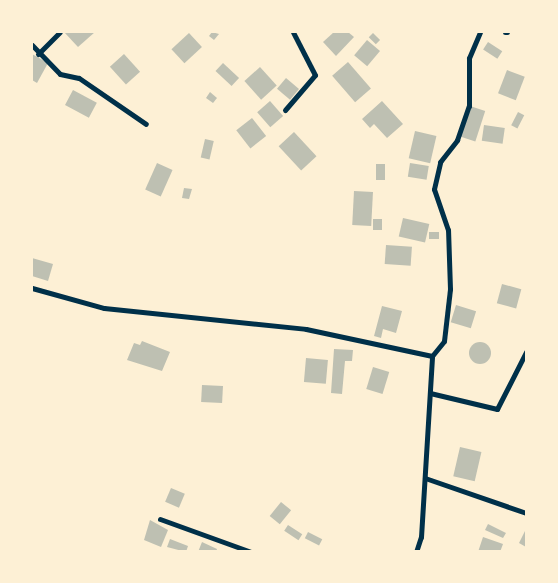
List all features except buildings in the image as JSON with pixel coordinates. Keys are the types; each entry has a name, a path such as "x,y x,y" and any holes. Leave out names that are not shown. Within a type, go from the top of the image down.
{"street":[{"path":"38,54 60,32"},
{"path":"285,110 315,75 293,32"},
{"path":"416,551 421,537 432,356 444,341 450,289 448,230 434,189 440,162 457,140 469,107 469,58 480,32"},
{"path":"32,46 60,74 79,78 146,124"},
{"path":"32,288 104,308 306,330 432,356"},
{"path":"430,393 497,409 527,352"},
{"path":"425,478 527,513"},
{"path":"160,519 251,551"}]}
